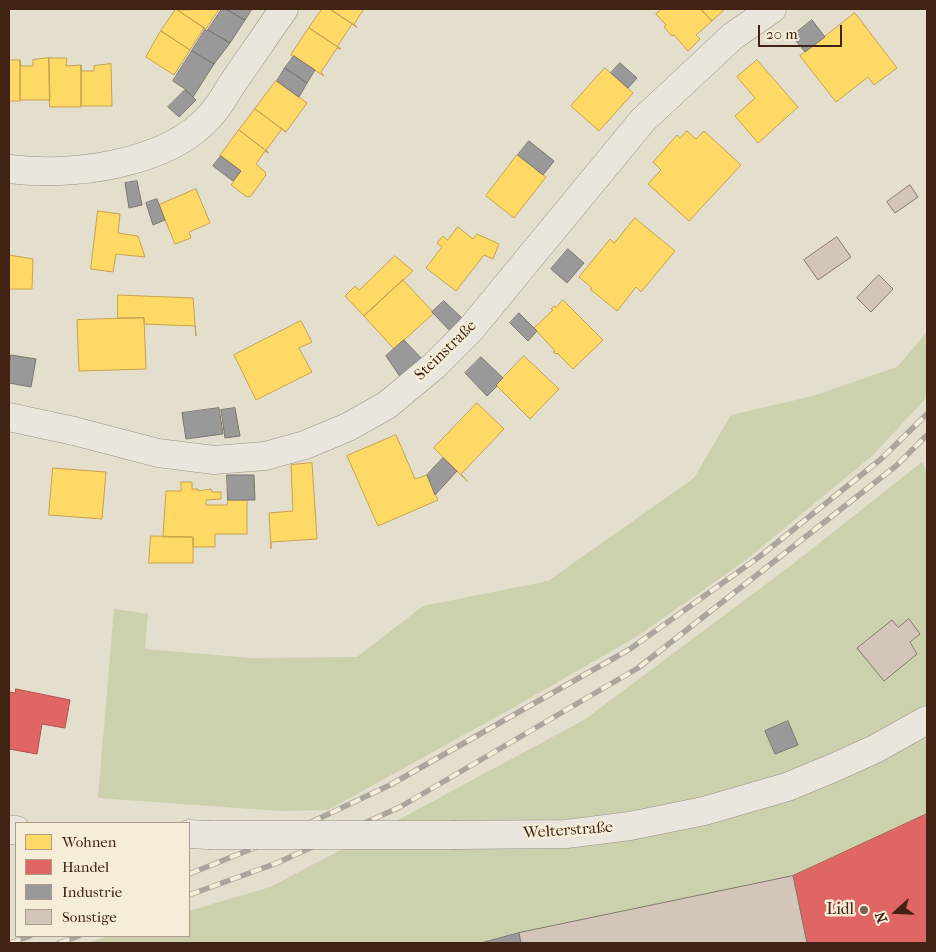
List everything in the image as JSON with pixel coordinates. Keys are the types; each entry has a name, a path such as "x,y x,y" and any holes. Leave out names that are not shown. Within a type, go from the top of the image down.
{"street":[{"path":"9,169 21,171 85,170 144,157 178,141 211,116 284,9"},
{"name":"Steinstraße","path":"9,417 74,431 158,453 214,460 265,456 304,445 348,427 387,405 434,366 470,330 643,120 732,36 772,9"},
{"name":"Welterstraße","path":"198,835 566,834 630,826 704,811 787,787 875,749 927,720"}],"green space":[{"path":"927,332 927,397 873,455 746,560 636,637 516,706 328,810 280,811 98,798 114,609 148,614 145,649 251,658 357,657 423,606 548,581 694,478 731,415 813,396 897,367"},
{"path":"922,462 927,472 927,814 793,876 519,933 481,943 88,943 105,937 190,937 190,911 270,887 584,720 789,567","holes":["909,619 920,634 910,642 917,654 884,681 857,648 892,620 898,627","788,722 798,745 775,754 766,731"]}],"building: Wohnen":[{"path":"176,9 206,29 204,28 190,50 161,31"},
{"path":"176,9 178,10 219,9 206,29"},
{"path":"322,9 330,9 357,27 352,24 337,47 309,28"},
{"path":"330,9 364,9 354,24 357,27"},
{"path":"662,9 701,9 712,21 696,35 700,39 688,51 664,27 666,25 656,14"},
{"path":"701,9 725,9 712,21"},
{"path":"855,13 897,68 874,85 868,77 836,102 800,56"},
{"path":"309,28 341,49 337,48 321,72 324,76 291,55"},
{"path":"161,31 190,50 174,75 146,57"},
{"path":"49,58 67,58 66,66 81,65 81,107 50,107"},
{"path":"49,58 50,100 20,100 20,60 21,66 33,66 33,60"},
{"path":"9,60 20,60 20,101 9,101"},
{"path":"757,60 798,107 758,143 735,116 755,98 737,77"},
{"path":"111,64 112,106 81,106 81,71 94,71 94,66"},
{"path":"605,68 633,93 599,131 571,106"},
{"path":"276,81 307,103 286,132 255,109"},
{"path":"255,109 282,129 266,150 269,153 239,130"},
{"path":"239,130 269,153 265,151 256,164 266,175 251,196 247,197 231,185 241,171 220,156"},
{"path":"687,131 696,139 704,131 741,165 689,221 648,184 661,170 653,162 677,135 680,138"},
{"path":"517,155 546,177 514,218 486,196"},
{"path":"196,189 210,223 189,232 191,238 175,244 159,205"},
{"path":"98,211 120,214 118,233 138,236 145,257 116,254 113,272 91,269"},
{"path":"635,218 675,251 641,292 636,287 617,311 590,289 592,288 579,277 610,239 614,243"},
{"path":"458,227 473,239 477,234 499,244 493,259 484,255 456,291 426,268 442,247 437,243 443,236 447,240"},
{"path":"9,255 33,259 32,289 9,289"},
{"path":"395,256 413,271 364,316 345,296 355,286 359,290"},
{"path":"403,280 434,313 394,349 364,316"},
{"path":"118,295 193,298 196,336 195,326 144,324 144,318 118,318"},
{"path":"563,300 603,340 573,369 557,353 553,352 555,351 534,328 553,310 551,309 554,306 556,307"},
{"path":"144,318 146,369 79,371 77,320"},
{"path":"301,321 312,342 299,348 312,372 256,400 234,355"},
{"path":"524,356 559,389 530,419 496,385"},
{"path":"477,403 504,429 461,474 468,482 434,448"},
{"path":"396,435 415,479 427,475 438,500 378,526 347,456"},
{"path":"312,463 317,539 271,542 271,549 269,513 293,511 291,465"},
{"path":"53,468 106,472 102,519 49,515"},
{"path":"181,482 192,482 192,489 198,489 198,491 211,489 212,492 221,492 221,499 206,500 206,505 227,505 228,500 247,500 247,534 215,534 215,547 193,547 193,537 163,537 166,491 181,491"},
{"path":"151,536 193,537 193,563 149,563"}],"building: Handel":[{"path":"16,689 70,700 65,728 42,724 37,754 9,749 9,692 15,693"},
{"name":"Lidl","path":"927,814 927,943 807,943 793,876"}],"building: Industrie":[{"path":"222,9 226,9 245,20 230,43 208,30"},
{"path":"226,9 252,9 245,20"},
{"path":"812,20 825,37 805,52 792,36"},
{"path":"205,30 230,43 214,64 192,51"},
{"path":"192,51 214,64 193,97 173,81"},
{"path":"294,56 315,70 307,83 285,68"},
{"path":"620,63 637,78 628,88 611,73"},
{"path":"285,68 307,83 299,97 277,81"},
{"path":"185,90 196,100 179,117 168,107"},
{"path":"529,141 554,161 543,175 518,155"},
{"path":"221,156 241,171 233,181 213,166"},
{"path":"137,181 142,205 129,208 125,183"},
{"path":"157,199 165,220 153,225 146,203"},
{"path":"568,249 584,263 567,283 551,269"},
{"path":"444,301 465,321 452,333 432,312"},
{"path":"519,313 537,331 528,341 510,323"},
{"path":"404,340 423,360 401,378 386,356"},
{"path":"11,355 36,359 31,387 9,383"},
{"path":"481,357 503,378 487,396 465,373"},
{"path":"219,408 223,434 186,439 182,413"},
{"path":"235,408 240,436 225,438 221,410"},
{"path":"443,458 457,471 435,495 427,475"},
{"path":"227,475 254,475 255,500 228,500"},
{"path":"788,721 798,745 775,754 765,731"},
{"path":"519,933 521,943 481,943"}],"building: Sonstige":[{"path":"910,185 918,197 895,213 887,202"},
{"path":"837,237 851,257 818,280 804,260"},
{"path":"879,275 893,289 871,312 857,298"},
{"path":"909,619 920,634 910,642 917,654 884,681 857,648 892,620 898,627"},
{"path":"793,876 807,943 521,943 519,933"}],"railway":[{"path":"190,874 269,842 390,785 630,649 759,557 881,459 927,414"},
{"path":"190,895 277,863 400,807 638,668 896,466 927,435"},
{"path":"10,943 27,937"},
{"path":"59,943 76,937"}],"place":[{"name":"Lidl","path":"864,910"}]}
